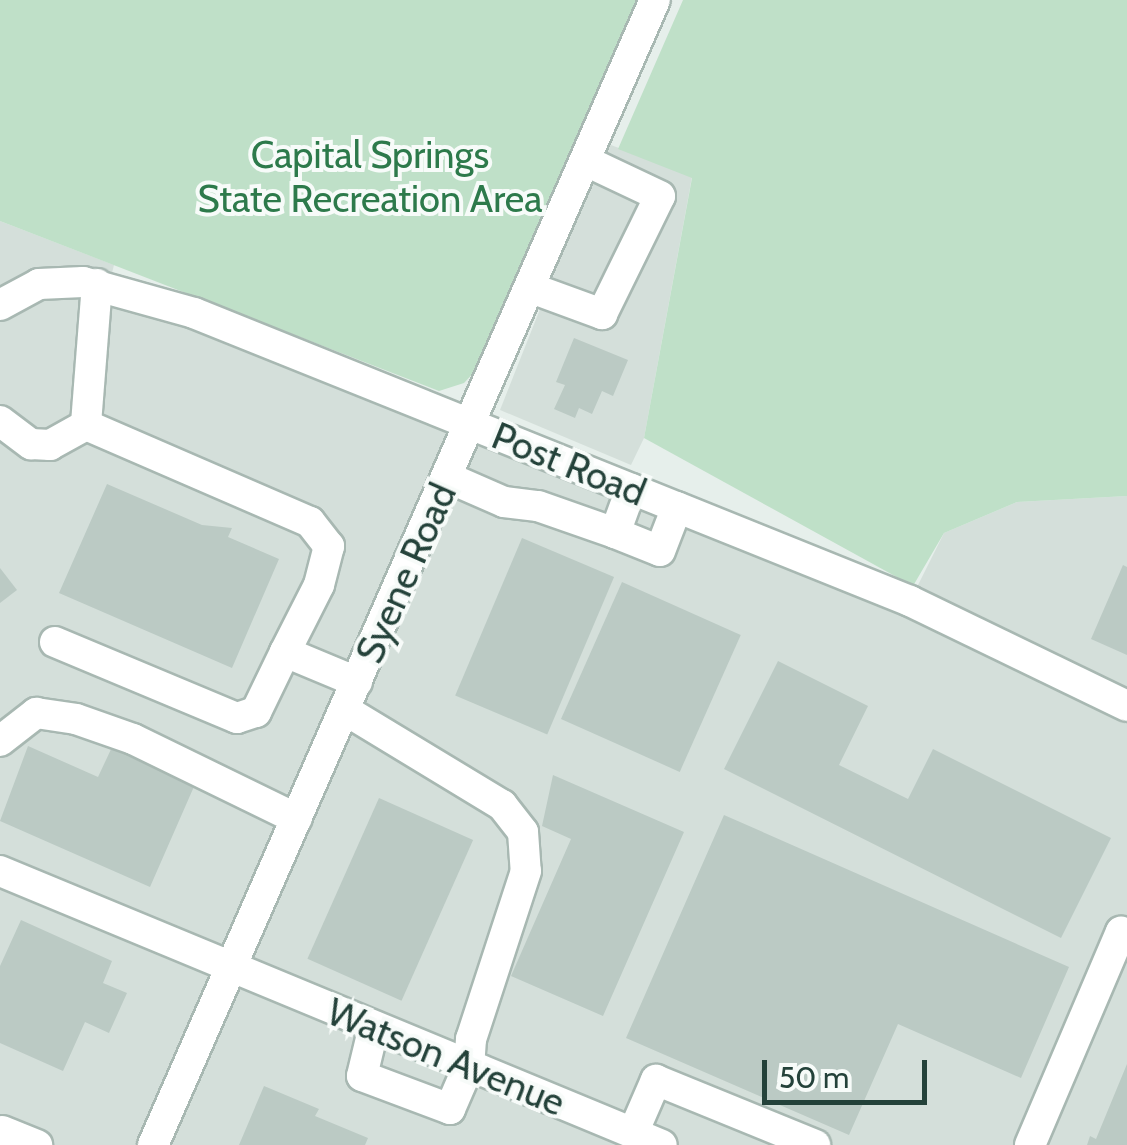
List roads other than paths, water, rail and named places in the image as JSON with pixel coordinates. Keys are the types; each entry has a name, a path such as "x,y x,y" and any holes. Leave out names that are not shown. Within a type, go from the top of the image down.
{"street":[{"name":"Syene Road","path":"153,1145 449,478 655,0"},
{"path":"531,288 602,314 660,196 586,162"},
{"name":"Post Road","path":"0,304 39,284 96,284 194,313 1001,640 1127,706"},
{"path":"86,425 96,284"},
{"path":"0,421 31,444 50,445 86,425"},
{"path":"55,642 237,718 256,712 319,585 329,546 310,522 86,425"},
{"path":"449,478 504,502 538,506 660,551 677,508"},
{"path":"615,534 632,489"},
{"path":"285,652 502,805 523,832 526,871 472,1039 470,1065 450,1109 362,1076 374,1026"},
{"path":"0,741 36,713 76,720 133,739 297,819"},
{"path":"0,871 229,970"},
{"path":"1030,1145 1122,932 1127,934"},
{"name":"Watson Avenue","path":"229,970 662,1145"},
{"path":"633,1133 656,1080 815,1145"},
{"path":"2,1130 38,1145"}],"park label":[{"name":"Capital Springs State Recreation Area","path":"370,177"}]}
